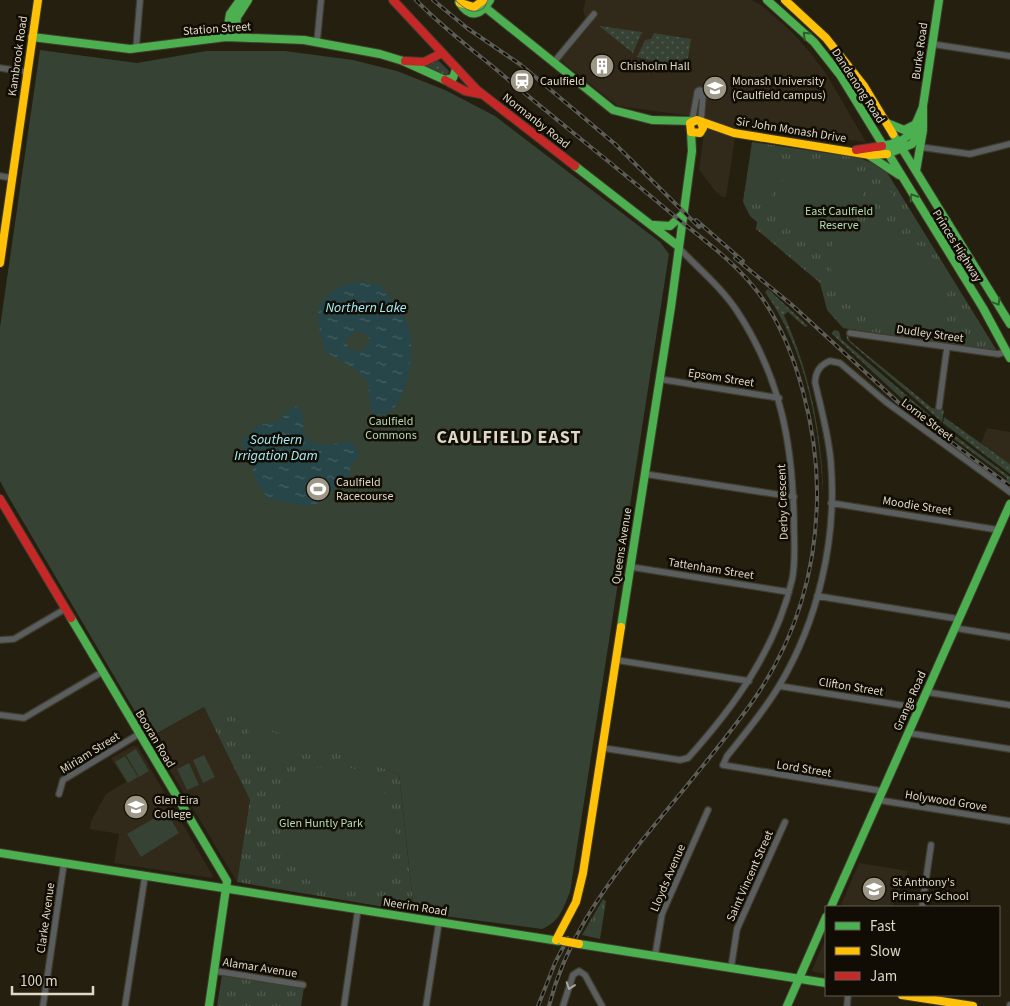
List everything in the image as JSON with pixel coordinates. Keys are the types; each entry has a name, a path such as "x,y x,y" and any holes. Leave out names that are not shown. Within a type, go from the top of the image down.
{"main road":[{"name":"Kambrook Road","path":"0,263 26,72 38,0"},
{"path":"226,38 230,14 240,0"},
{"path":"235,37 237,19 248,0"},
{"name":"Normanby Road","path":"393,0 456,69 482,94 678,246"},
{"name":"Dandenong Road","path":"767,0 804,32 829,60 882,146"},
{"name":"Dandenong Road","path":"785,0 819,31 845,60 901,146"},
{"name":"Burke Road","path":"901,146 920,126 939,0"},
{"path":"458,1 471,7 486,3 613,110 630,116 665,121 701,122 703,128 700,133 665,121"},
{"name":"Station Street","path":"32,36 136,49 235,37 317,42 364,50 403,61 465,90 482,94"},
{"name":"Station Street","path":"403,61 424,62 442,53"},
{"path":"443,80 451,79 456,69"},
{"path":"690,131 689,127 692,121"},
{"name":"Sir John Monash Drive","path":"701,122 728,132"},
{"path":"887,123 904,130 920,126 920,147 917,155 916,171"},
{"name":"Queens Avenue","path":"559,941 580,890 603,748 660,379 684,209 692,150 690,131"},
{"name":"Sir John Monash Drive","path":"700,133 728,132 851,150 868,155 887,154"},
{"name":"Queens Avenue","path":"692,150 700,133"},
{"path":"882,146 901,146"},
{"name":"Sir John Monash Drive","path":"851,150 882,146"},
{"name":"Princes Highway","path":"882,146 982,308 1008,355"},
{"path":"887,154 901,146"},
{"name":"Princes Highway","path":"901,146 1010,324"},
{"path":"868,155 900,175"},
{"path":"650,224 670,227 679,220 684,209"},
{"name":"Booran Road","path":"0,499 227,881 228,889"},
{"name":"Grange Road","path":"831,906 1010,504"},
{"name":"Neerim Road","path":"0,853 825,983"},
{"path":"210,1006 228,889"},
{"path":"787,1006 825,919"},
{"path":"911,996 937,1003 973,1006"}],"street":[{"path":"136,49 140,0"},
{"path":"317,42 321,0"},
{"path":"554,62 594,14"},
{"path":"932,44 1010,56"},
{"path":"0,68 26,72"},
{"path":"692,121 700,95 701,122"},
{"path":"920,147 970,154 1010,144"},
{"path":"0,176 12,178"},
{"name":"Derby Crescent","path":"603,748 686,759 749,681 769,643 789,592 794,566 794,497 789,441 779,398 764,359 736,310 678,246"},
{"name":"Dudley Street","path":"850,333 1008,355"},
{"path":"939,406 947,347"},
{"name":"Lorne Street","path":"832,503 831,463 815,382 816,374 820,367 824,363 835,361 847,368 936,439 1010,492"},
{"name":"Epsom Street","path":"660,379 779,398"},
{"path":"645,474 794,497"},
{"path":"779,686 801,641 817,596 826,554 832,503"},
{"name":"Moodie Street","path":"832,503 999,530"},
{"name":"Tattenham Street","path":"630,567 789,592"},
{"path":"817,596 959,619"},
{"path":"0,640 14,639 65,609"},
{"path":"955,628 1010,637"},
{"path":"616,660 749,681"},
{"path":"0,717 24,718 102,672"},
{"name":"Clifton Street","path":"779,686 919,708"},
{"name":"Lord Street","path":"779,686 727,756 723,765 882,791"},
{"path":"926,692 1010,706"},
{"path":"908,733 1010,749"},
{"name":"Miriam Street","path":"59,794 63,780 139,734"},
{"name":"Holywood Grove","path":"878,800 1010,821"},
{"name":"Lloyds Avenue","path":"655,956 662,914 708,810"},
{"name":"Saint Vincent Street","path":"731,968 737,930 785,822"},
{"path":"922,906 931,845"},
{"name":"Clarke Avenue","path":"43,1006 64,863"},
{"path":"125,1006 145,876"},
{"path":"344,1006 358,910"},
{"path":"426,1006 439,922"},
{"name":"Alamar Avenue","path":"215,971 303,985"},
{"path":"563,1006 573,975 576,971 580,971 585,975 602,1006"}],"shaded area":[{"name":"Monash University (Caulfield campus)","path":"586,0 751,0 761,5 792,32 809,51 825,72 866,142 737,125 726,197 722,197 699,170 706,118 618,106 560,60 588,28 583,10"},
{"path":"987,428 1010,432 1010,464 981,443"},
{"name":"Glen Eira College","path":"204,707 250,800 237,882 150,737"},
{"name":"Glen Eira College","path":"133,746 138,747 213,876 211,878 114,863 119,834 90,829 91,821 106,794 126,782 111,758"},
{"name":"St Anthony's Primary School","path":"859,863 908,871 892,906 840,906"},
{"path":"825,940 825,974 812,970"}],"green space":[{"path":"599,26 642,32 633,53"},
{"path":"654,33 691,39 688,58 664,64 637,57 645,40 651,39"},
{"name":"Caulfield Racecourse","path":"40,50 137,63 206,51 285,51 353,60 397,71 445,90 495,116 660,242 669,254 570,892 560,914 548,926 542,929 414,912 399,774 204,707 150,737 8,496 0,481 0,327"},
{"path":"438,60 449,71 447,78 420,67"},
{"name":"East Caulfield Reserve","path":"752,142 860,158 885,169 997,351 843,328 827,310 820,283 756,229 757,222 750,216 743,202"},
{"path":"752,148 778,152 770,206 743,202"},
{"path":"796,162 828,165 843,169 854,175 861,184 863,195 857,209 839,230 825,240 817,241 806,237 787,221 781,211 780,195 783,179 791,166"},
{"path":"884,191 893,193 888,214 879,212"},
{"path":"868,225 898,234 913,242 927,252 938,264 945,277 948,292 943,308 930,323 910,329 884,326 862,315 845,299 834,280 830,260 834,243 846,230"},
{"path":"768,289 808,326 805,327 788,312 784,315 801,358 812,402 820,448 823,494 818,442 808,388 791,338 765,292"},
{"path":"834,330 839,331 841,339 941,425 940,428 901,398 832,334"},
{"path":"846,332 850,341 932,408 944,410 942,422 847,340"},
{"path":"944,417 1010,464 1010,474 943,423"},
{"path":"942,426 1010,477 1010,486 1005,483 1007,478 942,430"},
{"name":"Glen Huntly Park","path":"212,704 399,774 414,912 237,882 250,800 204,707"},
{"path":"252,724 298,742 289,767 242,750"},
{"path":"136,749 149,771 139,777 126,755"},
{"path":"204,755 215,777 203,783 193,760"},
{"path":"125,756 138,777 128,783 115,762"},
{"path":"189,763 199,785 187,790 177,769"},
{"path":"331,765 358,770 377,784 390,803 396,825 395,848 387,868 373,883 352,891 329,890 310,881 295,867 285,849 280,829 281,809 288,790 306,773"},
{"path":"166,811 179,833 141,857 127,834"},
{"path":"603,899 606,901 600,939 582,935"},
{"path":"223,969 305,981 301,1006 217,1006"}],"water":[{"name":"Northern Lake","path":"354,282 378,284 396,305 407,322 411,338 409,372 398,403 392,410 386,413 374,416 366,380 356,370 325,351 319,326 318,316 320,307 323,299 330,292","holes":["357,331 368,335 370,343 359,352 348,349 346,338"]},
{"name":"Southern Irrigation Dam","path":"295,406 302,410 304,437 309,441 333,444 352,441 359,455 351,467 348,478 317,504 309,506 267,497 258,484 253,472 252,459 243,448 242,440 259,425 278,421"}],"tram line":[{"path":"455,0 472,11 484,8 488,0"}],"railway":[{"path":"416,0 463,42 718,252 751,283 773,316 795,365 803,392 814,446 817,498 816,526 812,553 800,607 779,657 765,682 737,723 625,862 598,900 564,961 549,1006"},
{"path":"433,0 467,28 521,65 615,144 699,227"},
{"path":"696,220 743,261"},
{"path":"735,258 792,305 899,403 1010,486"},
{"path":"538,1006 555,963 568,938"}],"traffic: fast":[{"path":"226,37 230,14 240,0"},
{"path":"235,37 237,17 248,0"},
{"path":"459,2 467,11 475,13 483,9 490,0"},
{"path":"767,0 814,42 840,75 983,308 1010,358"},
{"path":"887,154 912,144 923,127 923,106 939,0"},
{"path":"482,2 486,8 613,110 652,120 692,121"},
{"path":"32,37 130,49 226,37 304,40 380,54 403,61 445,80 453,78 456,69"},
{"path":"882,146 899,142 909,135 922,109"},
{"path":"887,123 904,130 916,124"},
{"path":"916,171 923,130"},
{"path":"621,627 671,307 692,151 691,132"},
{"path":"893,134 1010,324"},
{"path":"870,156 899,175"},
{"path":"575,166 678,246"},
{"path":"654,225 670,226 682,215"},
{"path":"831,906 1010,504"},
{"path":"71,618 227,881 209,1006"},
{"path":"0,853 559,941"},
{"path":"787,1006 825,919"},
{"path":"579,944 825,983"}],"traffic: slow":[{"path":"0,263 38,0"},
{"path":"460,3 474,7 484,0"},
{"path":"785,0 826,38 864,86 893,134"},
{"path":"701,122 703,128 700,133 691,132 690,123 697,120 734,133 870,155 887,154"},
{"path":"556,940 576,902 583,873 621,627"},
{"path":"563,941 579,944"},
{"path":"908,996 973,1006"}],"traffic: jam":[{"path":"393,0 477,90 575,166"},
{"path":"405,61 424,62 442,53"},
{"path":"445,80 465,91 480,94"},
{"path":"856,150 882,146"},
{"path":"0,499 71,618"}],"place":[{"name":"Chisholm Hall","path":"602,66"},
{"name":"Caulfield","path":"522,81"},
{"name":"Monash University (Caulfield campus)","path":"715,88"},
{"name":"Caulfield Racecourse","path":"318,489"},
{"name":"Glen Eira College","path":"136,807"},
{"name":"St Anthony's Primary School","path":"874,889"}],"district":[{"name":"CAULFIELD EAST","path":"509,437"}],"park label":[{"name":"Caulfield Commons","path":"391,428"}]}
